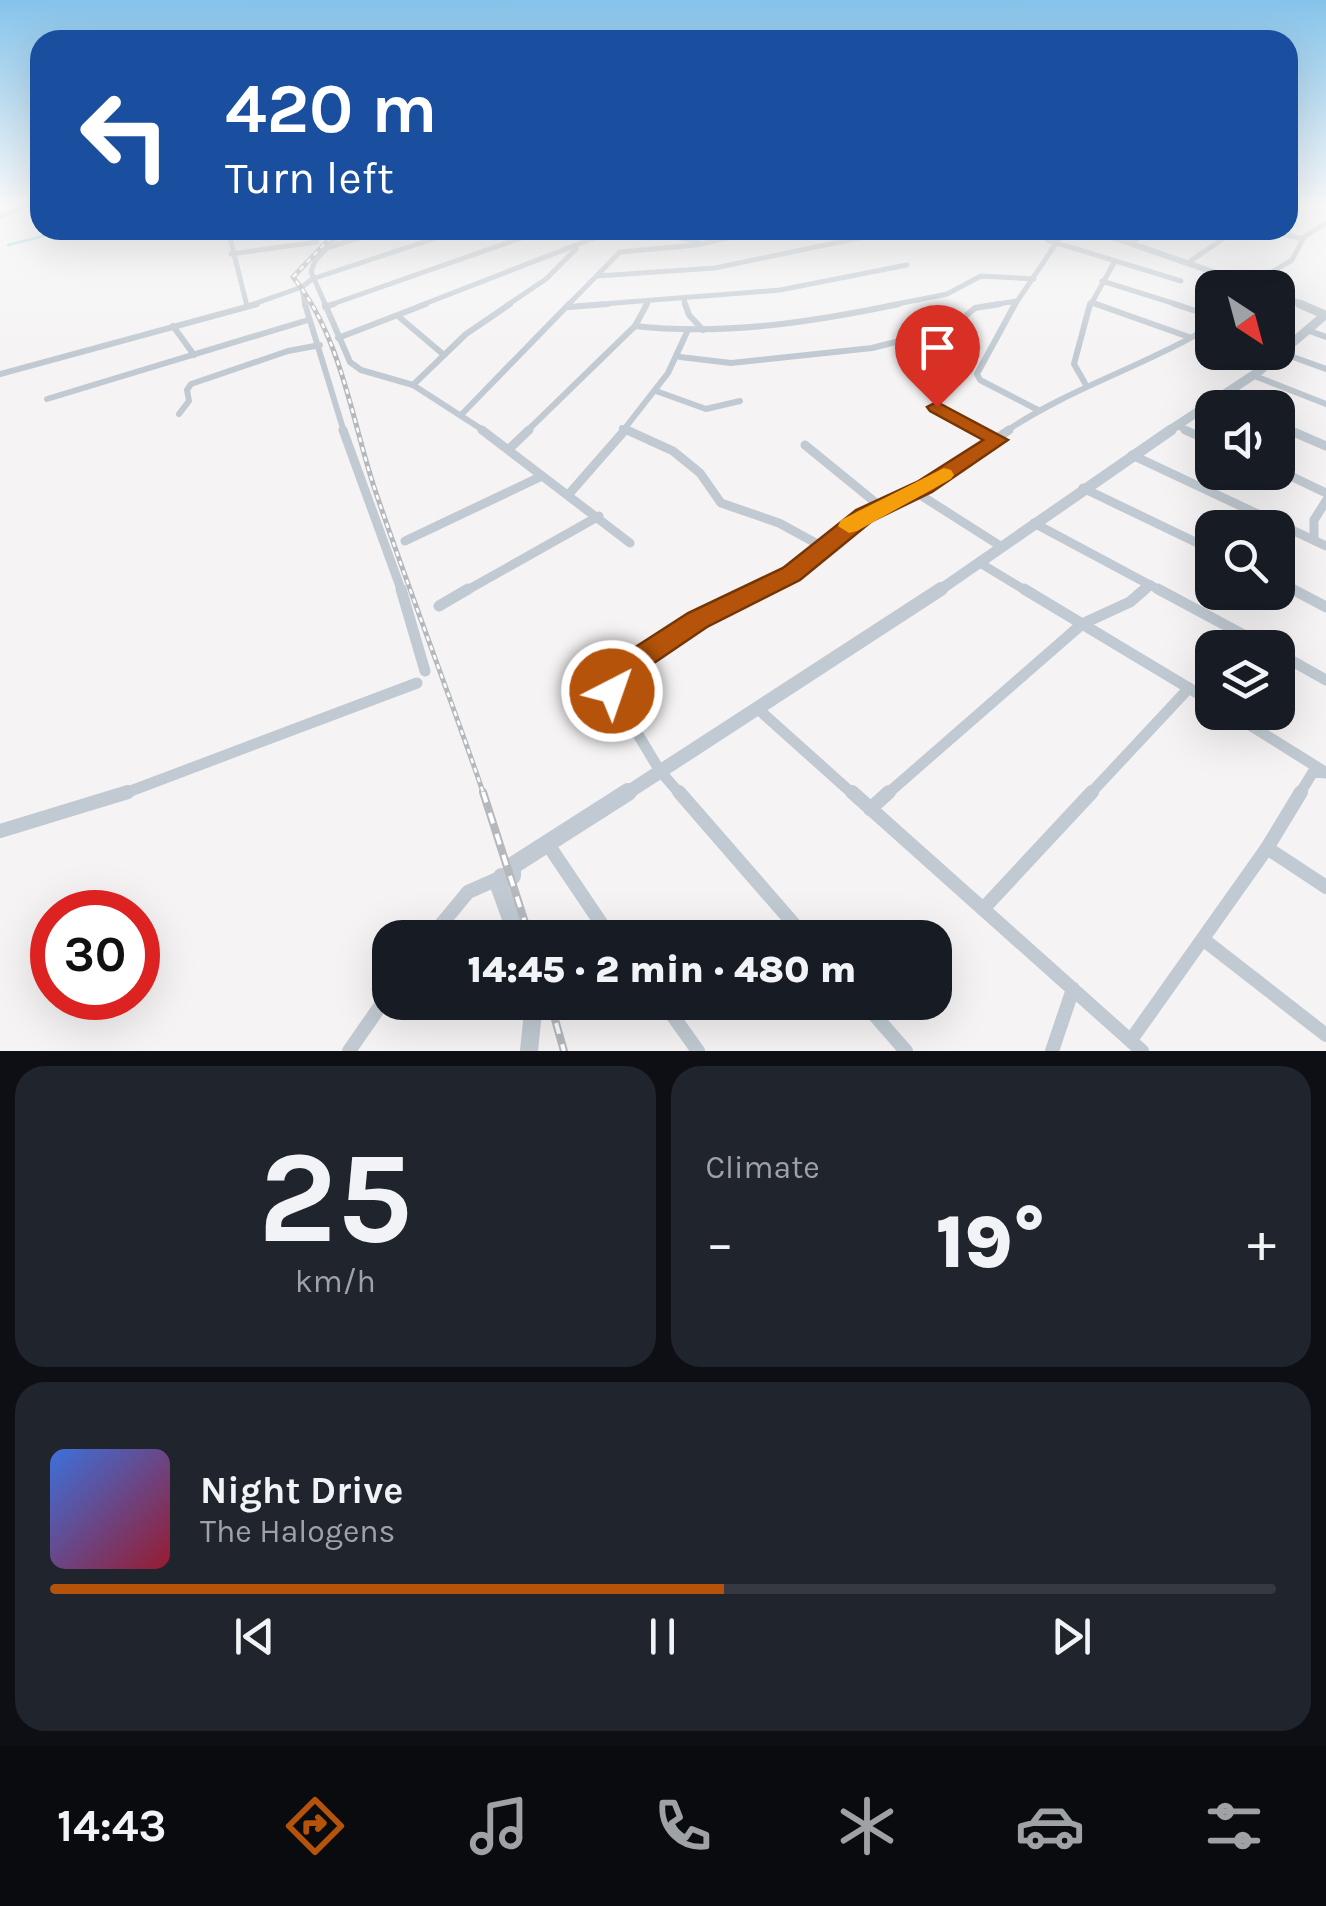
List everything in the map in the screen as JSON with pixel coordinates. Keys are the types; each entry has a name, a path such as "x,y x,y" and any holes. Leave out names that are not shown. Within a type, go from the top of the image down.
{"street":[{"path":"231,255 247,306"},
{"path":"321,255 312,279 354,366 412,385 462,414 600,516 630,543"},
{"path":"0,374 247,306 384,255"},
{"path":"325,307 473,255"},
{"path":"338,338 551,255"},
{"path":"412,385 520,294 546,279 569,255"},
{"path":"462,414 619,255"},
{"path":"596,276 715,268 777,255"},
{"path":"1038,410 977,377 1018,300 1052,255"},
{"path":"1094,255 1181,281"},
{"path":"1169,255 1207,270"},
{"path":"1188,262 1198,255"},
{"path":"1086,386 1074,364 1091,302 1115,261"},
{"path":"568,307 806,287 908,265"},
{"path":"635,326 687,332 830,318 947,294 980,276 1032,283"},
{"path":"1102,282 1195,311"},
{"path":"0,831 129,792 421,677 401,590 332,399 302,287"},
{"path":"684,300 688,314 703,330"},
{"path":"680,357 731,364 872,348 951,328 975,308 1018,300"},
{"path":"1295,300 1324,311 1325,315 1295,341"},
{"path":"1091,302 1189,337"},
{"path":"510,448 635,326 647,303"},
{"path":"398,316 444,355"},
{"path":"47,399 308,320"},
{"path":"173,326 194,354"},
{"path":"1307,330 1326,336"},
{"path":"568,494 656,390 680,357 687,332"},
{"path":"790,920 660,771 612,691 616,674 698,620 792,574 881,507 998,440 1038,410 1086,386 1139,367 1195,332"},
{"path":"178,414 190,401 187,390 191,384 276,354 320,344"},
{"path":"1295,358 1326,369"},
{"path":"1230,390 1260,370"},
{"path":"1252,376 1326,404"},
{"path":"656,390 706,409 740,401"},
{"path":"937,407 998,440"},
{"path":"444,920 466,891 482,882 512,876 512,866 980,564 1195,413"},
{"path":"1175,426 1195,435"},
{"path":"622,428 652,438 673,451 700,472 720,503 778,523 822,548"},
{"path":"1295,432 1326,446"},
{"path":"805,445 881,507"},
{"path":"1132,455 1326,546"},
{"path":"405,541 542,476"},
{"path":"1295,478 1326,493"},
{"path":"1083,488 1195,542"},
{"path":"914,491 1002,547"},
{"path":"1314,540 1314,520 1326,501"},
{"path":"439,606 600,516"},
{"path":"1034,523 1235,630"},
{"path":"980,564 1195,692"},
{"path":"870,809 1082,624 1130,602 1152,584"},
{"path":"1295,591 1326,607"},
{"path":"1295,663 1326,680"},
{"path":"983,909 1188,688"},
{"path":"758,710 1136,1046 1204,940 1322,772 1258,730"},
{"path":"548,843 598,920"},
{"path":"1267,848 1326,887"},
{"path":"502,877 500,888 512,920"},
{"path":"1204,940 1326,1035"},
{"path":"1052,1051 1073,989"},
{"path":"349,1051 372,1018"},
{"path":"529,1051 532,1020"},
{"path":"676,1020 698,1051"},
{"path":"879,1020 906,1051"}],"railway":[{"path":"314,255 293,277 310,301 334,352 375,490 484,794"},
{"path":"484,794 524,920"},
{"path":"555,1020 564,1051"}],"slow traffic":[{"path":"849,526 944,475"}],"route":[{"path":"612,691 616,674 698,620 792,574 864,515 924,487 998,440 937,407"}]}
